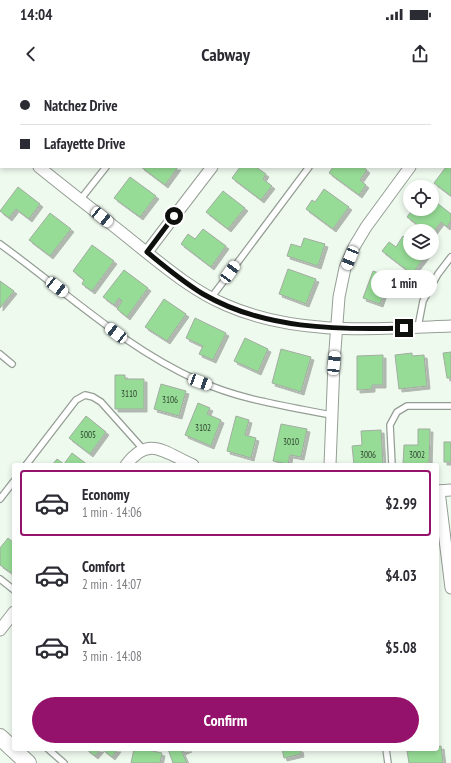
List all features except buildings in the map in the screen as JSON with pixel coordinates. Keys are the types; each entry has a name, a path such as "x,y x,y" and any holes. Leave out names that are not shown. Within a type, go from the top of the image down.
{"main road":[{"path":"0,737 12,748"},
{"path":"15,751 28,763"}],"street":[{"path":"40,168 178,276 211,298 227,306 252,315 299,325 362,329 451,326"},
{"path":"147,252 211,168"},
{"path":"330,463 331,415 339,297 345,268 354,247 366,227 409,168"},
{"path":"128,463 132,457 143,449 153,447 163,450 189,463"},
{"path":"439,491 451,490"},
{"path":"439,498 451,588"},
{"path":"0,630 12,615"}],"lane":[{"path":"80,200 105,168"},
{"path":"211,298 308,168"},
{"path":"0,244 116,333 159,362 200,382 246,398 331,415"},
{"path":"418,327 423,301 438,274 451,257"},
{"path":"0,354 12,364"},
{"path":"28,463 76,400 85,395 93,397 101,402 143,449"},
{"path":"392,463 390,425 397,412 407,406 451,406"},
{"path":"0,499 12,484"},
{"path":"0,579 12,588"},
{"path":"50,751 64,763"},
{"path":"386,751 388,763"}],"route":[{"path":"174,216 147,252 203,294 227,306 252,315 299,325 362,329 404,328"}]}
